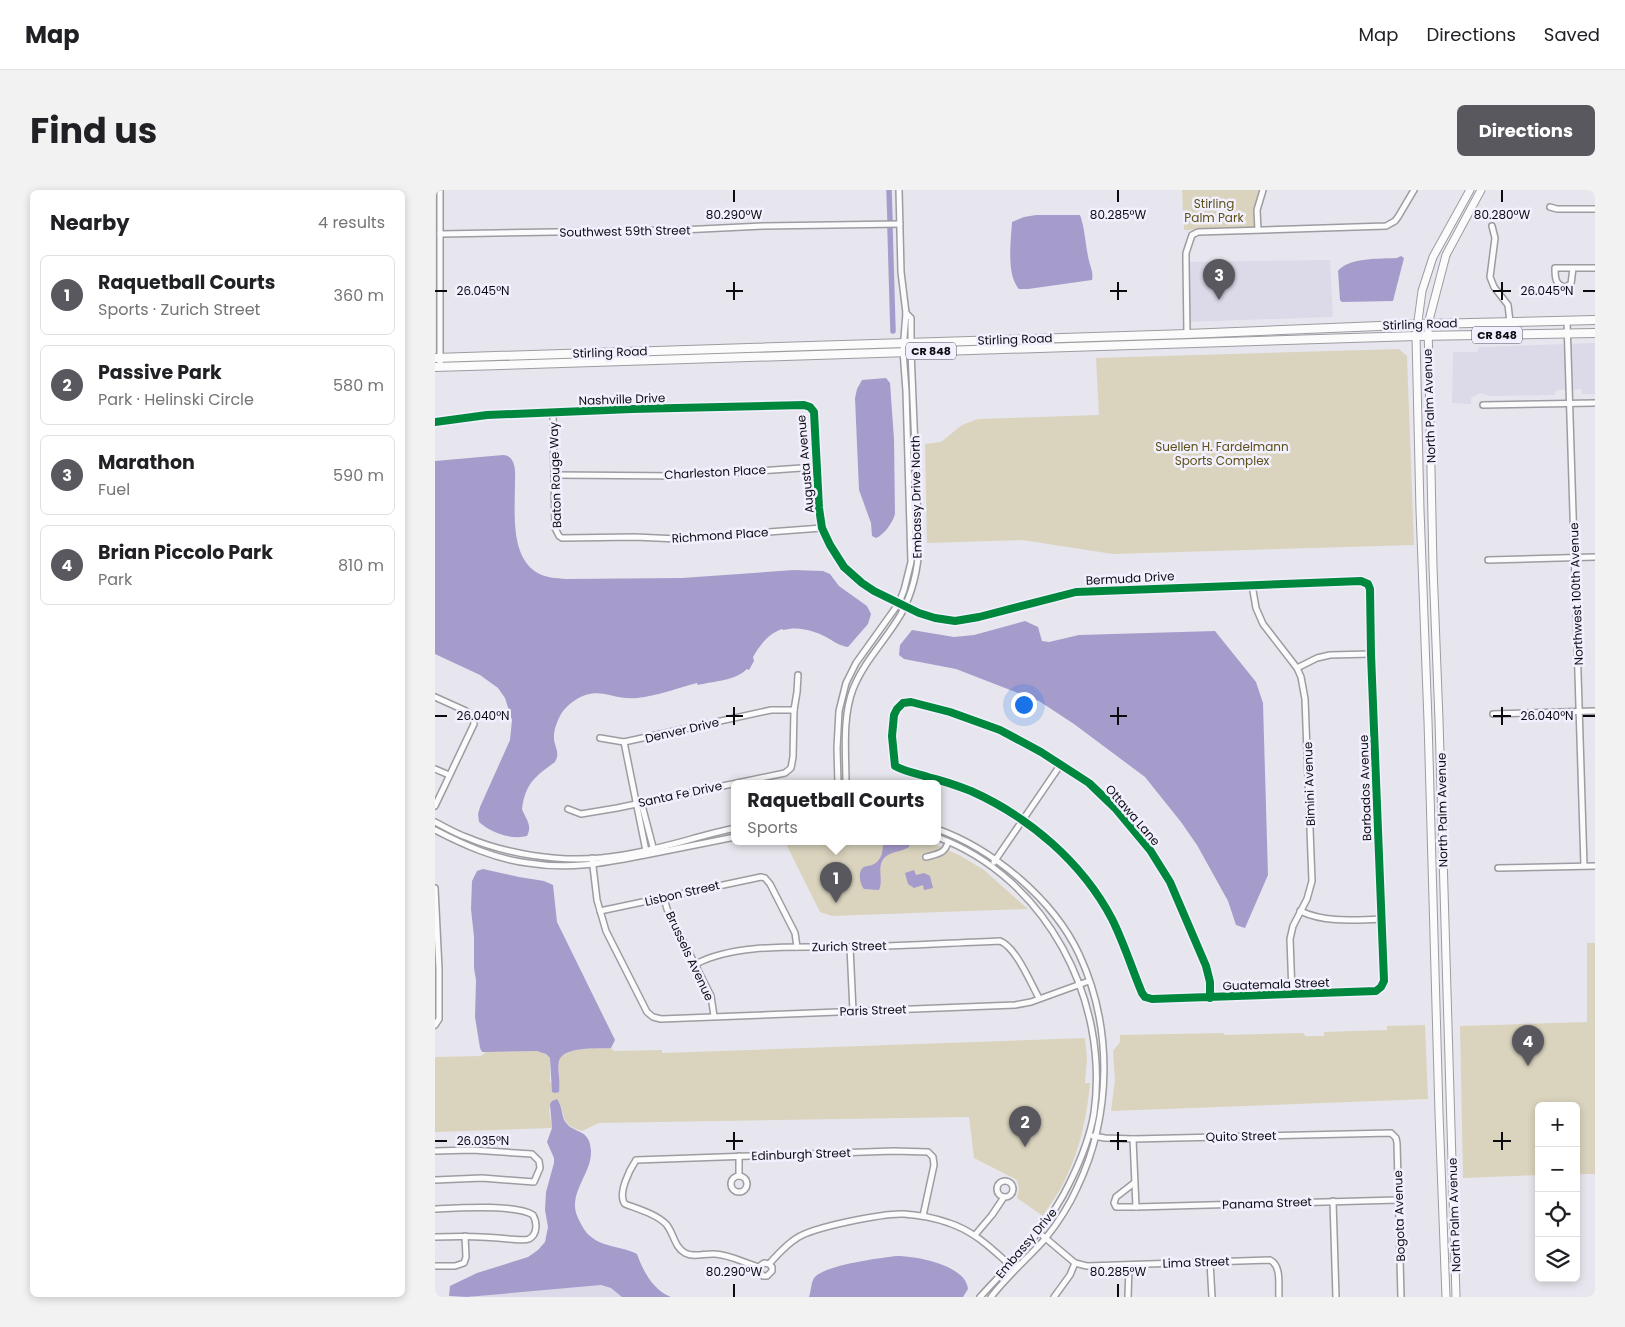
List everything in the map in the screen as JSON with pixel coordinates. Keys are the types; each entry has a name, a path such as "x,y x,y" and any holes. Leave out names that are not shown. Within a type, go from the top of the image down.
{"main road":[{"name":"North Palm Avenue","path":"1446,1297 1426,665 1419,510 1417,324 1422,292 1433,257 1470,190"},
{"name":"North Palm Avenue","path":"1456,1297 1427,336 1428,324 1446,255 1481,190"},
{"name":"Stirling Road","path":"437,358 1187,334 1417,324 1595,320"},
{"name":"Stirling Road","path":"437,367 1417,336 1595,333"},
{"path":"1426,665 1437,664"},
{"path":"1437,1036 1448,1036"}],"street":[{"path":"437,367 440,190"},
{"name":"Embassy Drive North","path":"838,780 839,711 846,683 856,663 899,603 909,574 911,552 906,391 907,343 911,318 906,313 901,272 899,190"},
{"path":"1258,230 1257,210 1263,190"},
{"path":"1187,334 1186,252 1192,235 1198,232 1379,226 1391,224 1398,217 1415,190"},
{"path":"1550,207 1557,210 1595,209"},
{"name":"Southwest 59th Street","path":"440,234 900,224"},
{"path":"1492,226 1495,238 1490,277 1494,287 1508,305 1510,322"},
{"path":"1573,268 1571,284 1559,285 1555,279 1555,268 1573,268 1595,268"},
{"name":"Northwest 100th Avenue","path":"1567,321 1584,866"},
{"name":"Embassy Drive North","path":"845,780 847,723 853,691 860,673 905,606 916,576 919,545 907,351"},
{"path":"1483,405 1595,403"},
{"name":"Nashville Drive","path":"435,422 487,415 632,409 804,405 810,407"},
{"name":"Augusta Avenue","path":"810,407 813,412 822,528 844,567 874,592 899,603"},
{"name":"Baton Rouge Way","path":"553,413 555,528 559,536"},
{"name":"Charleston Place","path":"554,475 683,476 816,467"},
{"name":"Richmond Place","path":"559,536 566,538 635,537 678,539 822,528"},
{"path":"1488,560 1595,557"},
{"name":"Bermuda Drive","path":"899,603 935,618 955,621 979,617 1076,592 1252,584 1361,582 1368,584"},
{"name":"Bimini Avenue","path":"1252,584 1256,608 1263,624 1297,668 1301,677 1305,699 1312,882 1307,899 1293,926 1290,939 1292,994"},
{"name":"Barbados Avenue","path":"1368,584 1370,589 1384,981 1379,989"},
{"path":"1297,668 1317,658 1329,655 1371,654"},
{"path":"794,710 798,675"},
{"path":"435,696 466,711 473,717 474,724 435,806"},
{"name":"Ottawa Lane","path":"939,780 901,770 895,766 892,736 894,715 903,703 911,702 933,708 1000,730 1061,764 1089,784 1109,802 1149,850 1170,882 1192,932 1210,982 1210,998"},
{"name":"Denver Drive","path":"600,738 624,742 771,710 794,710"},
{"name":"Santa Fe Drive","path":"750,780 785,773 791,768 794,710"},
{"path":"1493,714 1595,711"},
{"path":"624,742 647,852"},
{"path":"991,866 1061,764"},
{"path":"435,769 449,775"},
{"name":"Ottawa Lane","path":"941,781 971,791 1023,819"},
{"name":"Santa Fe Drive","path":"568,809 581,814 731,784"},
{"path":"637,803 643,809 653,851"},
{"name":"Guatemala Street","path":"1023,819 1055,845 1086,880 1111,918 1145,997 1152,999 1210,998 1372,992 1379,989"},
{"path":"435,822 466,838 504,849 537,856 593,861"},
{"path":"653,851 731,829"},
{"path":"435,830 463,844 493,855 527,863 557,866 731,837"},
{"name":"Embassy Drive","path":"941,831 975,846 996,860 1021,879 1044,903 1064,929 1078,952 1089,981 1102,1039 1104,1072 1102,1104 1095,1136 1077,1189 1045,1238 991,1297"},
{"name":"Embassy Drive","path":"941,839 968,850 991,866 1015,887 1055,933 1080,984 1088,1009 1094,1043 1096,1071 1094,1111 1089,1134 1070,1183 1058,1206 1039,1232 980,1297"},
{"path":"926,857 942,853 947,848 948,842"},
{"path":"593,861 600,911"},
{"path":"1498,868 1595,866"},
{"name":"Lisbon Street","path":"600,911 757,877 765,878 770,884 795,933 797,947"},
{"path":"435,888 439,1018 435,1025"},
{"name":"Brussels Avenue","path":"664,898 667,908 711,996 714,1016"},
{"name":"Paris Street","path":"600,911 606,931 647,1012 653,1017 1015,1005 1031,1002 1089,981"},
{"path":"1300,911 1312,917 1325,920 1382,919"},
{"name":"Zurich Street","path":"695,964 710,956 725,952 797,947 850,947 1000,941 1005,943 1016,956 1039,998"},
{"path":"850,947 853,1011"},
{"name":"Quito Street","path":"1089,1134 1105,1138 1133,1139 1386,1132 1394,1135"},
{"name":"Bogota Avenue","path":"1394,1135 1397,1143 1401,1297"},
{"path":"1133,1139 1136,1207"},
{"path":"435,1151 471,1150 532,1154 539,1161 540,1168 534,1182 482,1178 435,1180"},
{"name":"Edinburgh Street","path":"759,1267 729,1256 713,1254 691,1256 686,1254 677,1246 666,1224 656,1217 625,1204 622,1200 622,1194 627,1176 636,1160 917,1150 927,1152 933,1157 934,1165 923,1216"},
{"path":"739,1156 739,1176"},
{"name":"Panama Street","path":"1135,1183 1116,1197 1114,1203 1116,1206 1398,1200"},
{"path":"975,1235 1004,1197"},
{"path":"1333,1201 1336,1297"},
{"path":"435,1209 479,1207 524,1211 533,1215 536,1223 535,1232 525,1240 465,1236 435,1237"},
{"path":"769,1264 772,1271 767,1276 763,1276 760,1273 759,1267 764,1263 769,1264 797,1238 824,1227 902,1214 923,1216 950,1223 975,1235 1015,1270"},
{"path":"1039,1232 1075,1263 1070,1275 1054,1297"},
{"path":"435,1266 455,1266 464,1263 466,1258 465,1236"},
{"name":"Lima Street","path":"1075,1263 1087,1266 1269,1260 1275,1262 1278,1268 1279,1297"},
{"path":"1210,1262 1212,1297"},
{"path":"1128,1297 1129,1265"}],"shaded area":[{"path":"1036,215 1080,215 1092,271 1092,280 1019,289 1012,275 1011,266 1012,222"},
{"path":"1401,256 1404,258 1393,301 1342,302 1340,300 1338,271 1343,266 1357,261 1397,258"},
{"path":"1330,260 1333,317 1187,322 1186,262"},
{"path":"1595,343 1595,394 1582,394 1582,389 1557,390 1554,395 1490,396 1480,393 1471,398 1471,404 1452,403 1453,352 1477,352 1479,347"},
{"path":"886,378 890,383 894,439 895,514 888,528 876,538 872,536 871,523 859,490 855,398 862,380"},
{"path":"503,455 511,459 515,468 515,519 518,544 528,565 539,574 566,579 682,578 794,570 823,571 830,574 839,586 867,606 871,614 868,624 848,647 811,631 782,629 762,644 753,657 754,661 749,670 747,669 737,676 724,680 698,685 697,683 645,697 628,698 598,693 583,696 574,701 562,713 556,727 554,741 557,757 555,762 537,776 529,786 523,800 522,809 529,825 527,836 515,837 496,832 479,822 478,814 510,740 512,720 505,698 498,688 480,675 435,654 435,461"},
{"path":"1025,621 1038,627 1042,641 1049,642 1079,635 1215,631 1256,682 1263,703 1268,875 1245,928 1236,925 1228,901 1197,845 1145,777 1074,724 1039,701 956,669 904,659 899,655 900,645 912,630 954,637 974,635"},
{"path":"883,845 910,845 909,847 890,854 882,861 879,890 864,889 860,881 860,871 864,867 878,861"},
{"path":"483,869 544,881 553,885 557,922 615,1040 611,1048 574,1051 562,1056 559,1061 559,1092 552,1092 550,1058 546,1054 537,1051 482,1052 480,1048 475,1017 476,980 471,909 472,881 477,871"},
{"path":"914,870 916,875 924,873 930,876 933,888 924,890 923,885 914,888 908,884 905,873"},
{"path":"557,1099 565,1122 585,1135 590,1144 591,1151 588,1168 575,1202 582,1227 595,1240 601,1243 637,1254 649,1279 659,1290 671,1297 622,1297 611,1288 601,1285 467,1297 449,1296 450,1286 477,1273 528,1257 545,1242 548,1227 545,1210 546,1192 554,1163 554,1158 547,1142 552,1128 550,1104"},
{"path":"897,1256 927,1260 950,1268 965,1281 968,1289 963,1297 809,1297 813,1280 820,1273 853,1263"},
{"path":"606,1284 625,1297 469,1297 575,1285"}],"green space":[{"name":"Stirling Palm Park","path":"1182,190 1263,190 1258,201 1258,228 1184,230"},
{"name":"Suellen H. Fardelmann Sports Complex","path":"1399,349 1407,356 1414,545 1113,554 1022,540 927,543 925,444 941,442 962,425 978,419 1099,415 1096,358"},
{"path":"786,845 937,845 961,856 984,870 1028,909 832,916 820,912"},
{"path":"1587,943 1595,943 1595,1174 1580,1174 1580,1102 1535,1102 1535,1175 1463,1178 1460,1026 1587,1022"},
{"path":"1425,1025 1428,1099 1111,1111 1115,1080 1113,1051 1120,1042 1120,1035 1304,1033 1305,1036 1324,1036 1324,1032 1387,1030 1387,1026"},
{"path":"1085,1038 1087,1059 1085,1083 1090,1083 1082,1133 1075,1157 1065,1180 1043,1216 1017,1198 1019,1189 1017,1180 974,1158 969,1117 599,1123 582,1131 575,1129 567,1123 558,1101 552,1101 549,1110 552,1128 435,1132 435,1057 481,1056 486,1052 542,1051 550,1058 550,1082 560,1090 559,1062 567,1053 581,1049 611,1048 614,1051 662,1050 662,1053"}],"waterway":[{"path":"889,190 890,220"},
{"path":"890,228 893,331"}],"cycle path":[{"path":"435,422 487,415 632,409 804,405 810,407 814,412 819,508 822,528 830,545 844,567 862,583 919,613 935,618 955,621 979,617 1076,592 1361,581 1368,584 1370,589 1384,981 1376,991 1210,997"},
{"path":"938,780 895,766 892,736 894,715 903,703 911,702 950,712 1000,730 1041,752 1089,783 1115,808 1150,850 1170,882 1206,966 1210,982 1210,997"},
{"path":"941,781 971,791 1013,814 1052,843 1069,860 1100,898 1112,919 1145,997 1152,999 1210,997"}],"place":[{"name":"Marathon","path":"1219,300"},
{"name":"Raquetball Courts","path":"836,903"},
{"name":"Brian Piccolo Park","path":"1528,1066"},
{"name":"Passive Park","path":"1025,1147"}]}
